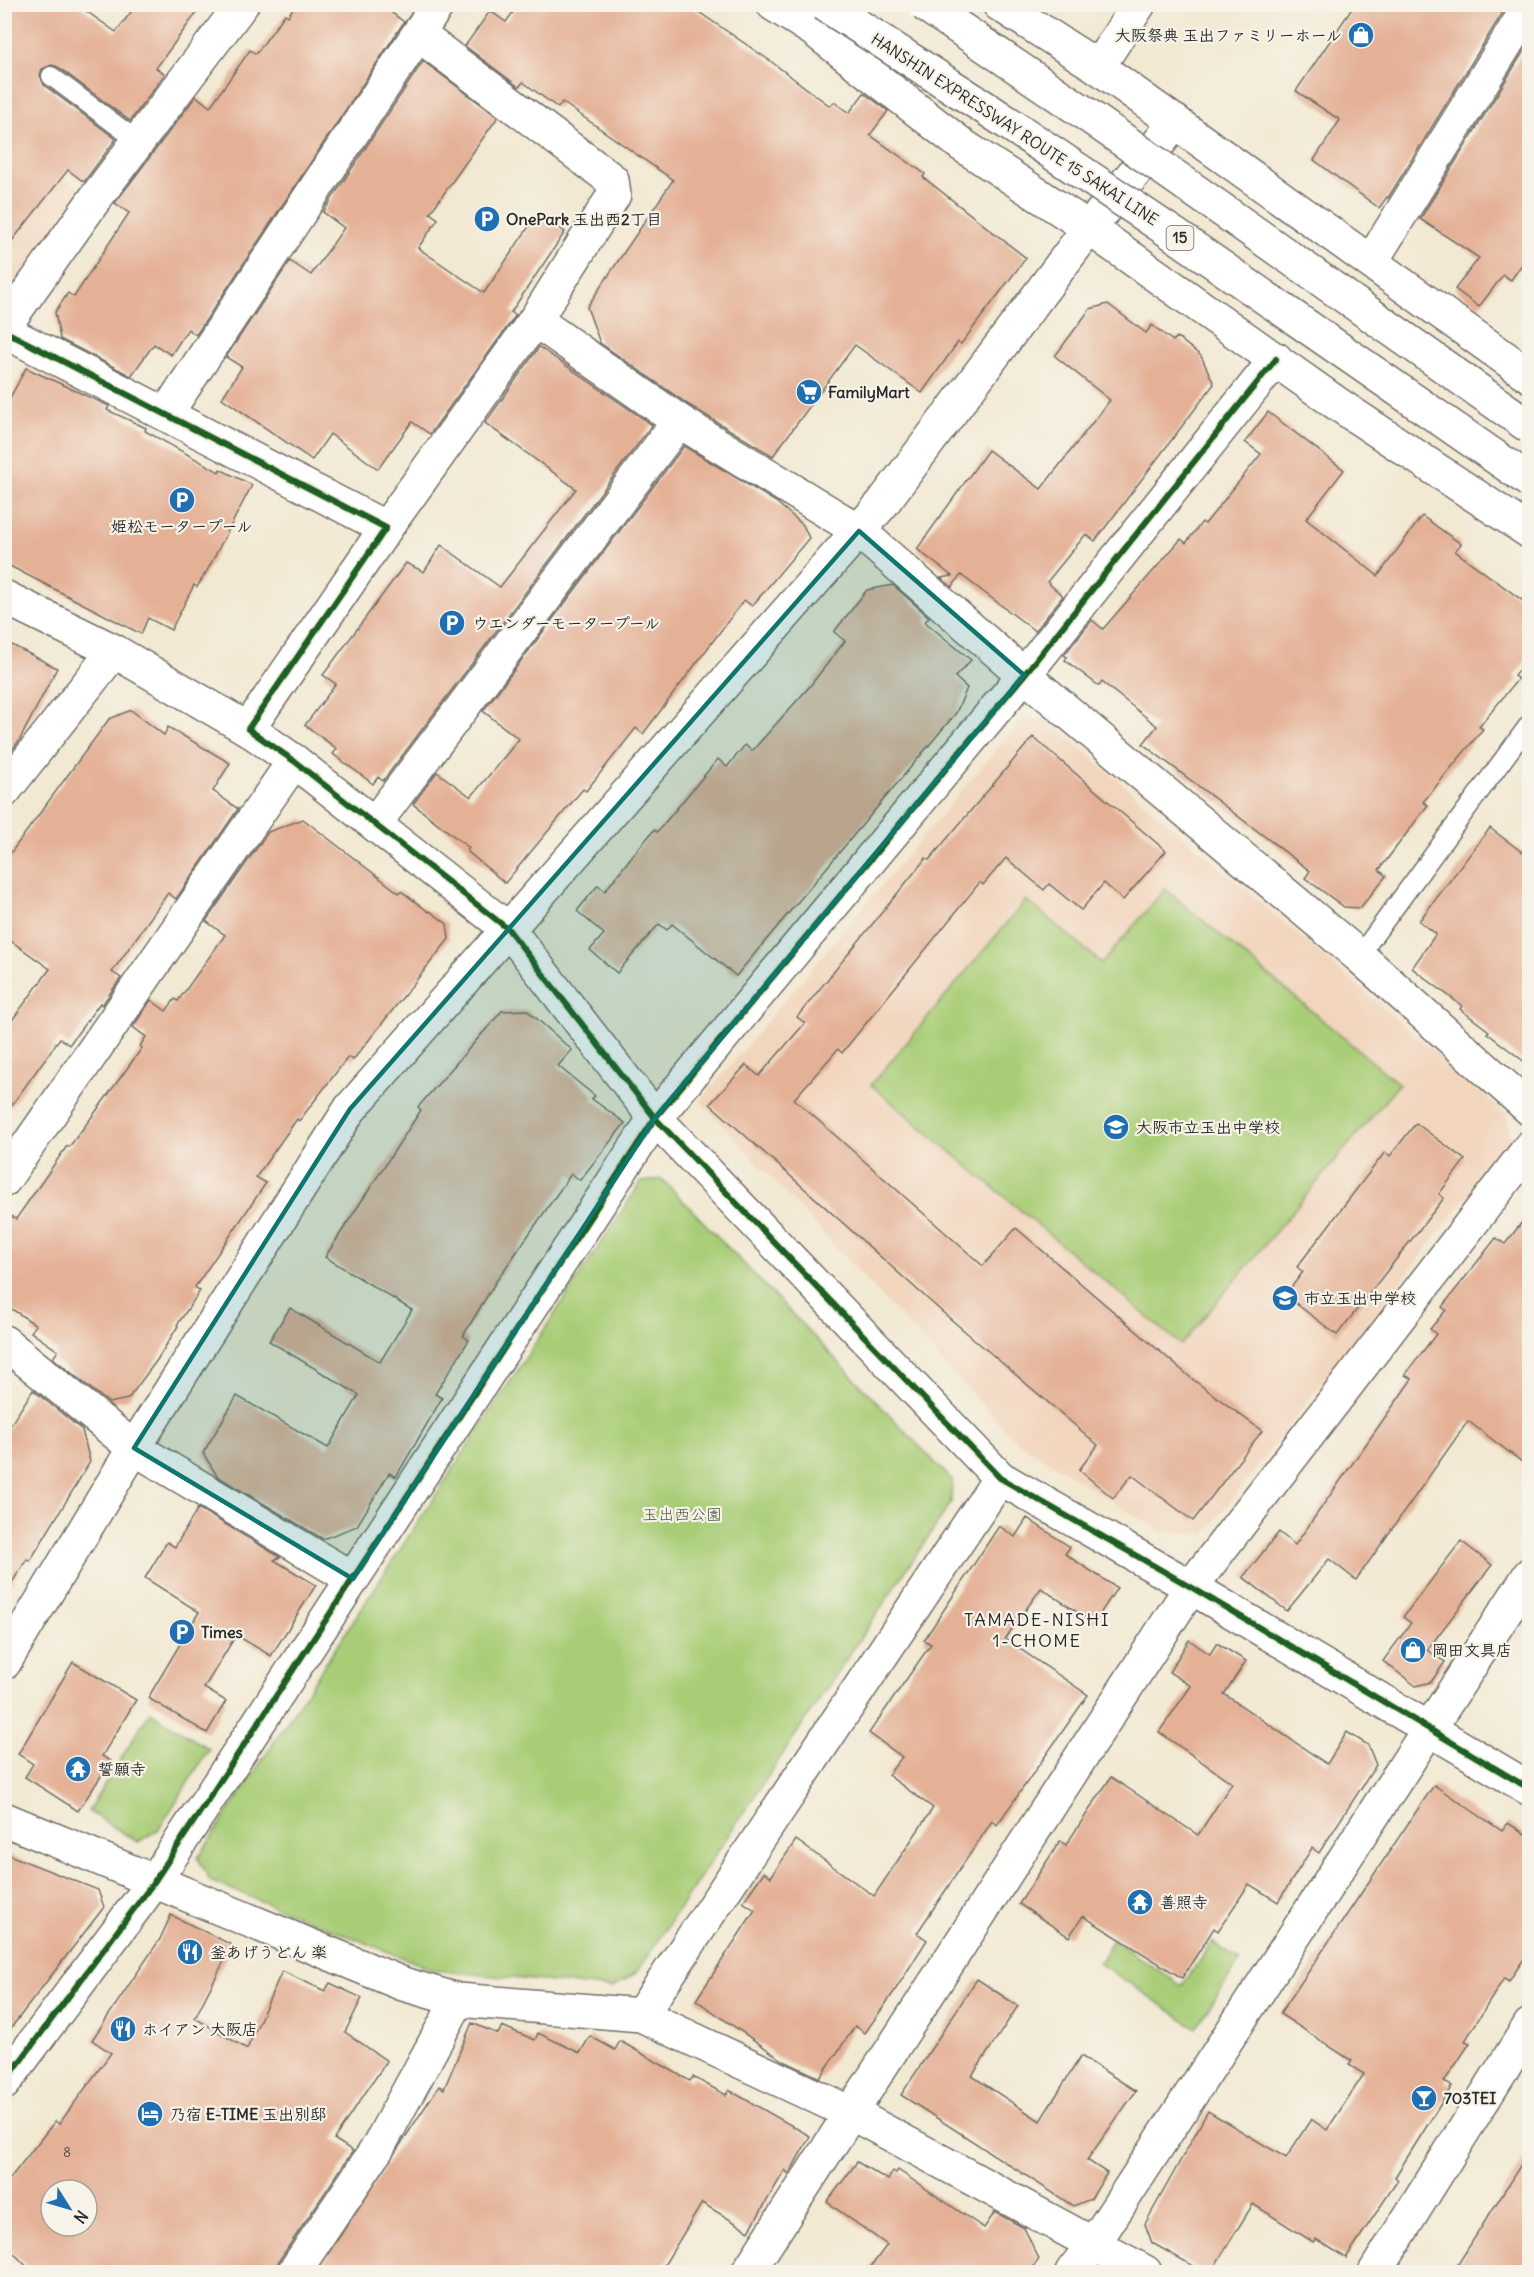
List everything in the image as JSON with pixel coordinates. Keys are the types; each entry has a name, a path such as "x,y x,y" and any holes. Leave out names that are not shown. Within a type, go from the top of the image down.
{"main road":[{"path":"242,4 4,329 386,528"},
{"path":"166,414 438,4"},
{"path":"773,4 814,30 962,145 1089,228 1349,412 1530,532"},
{"name":"HANSHIN EXPRESSWAY ROUTE 15 SAKAI LINE","path":"824,4 993,113 1175,235 1530,481"},
{"path":"924,4 1086,114 1530,427"},
{"path":"999,4 1098,67 1530,376"},
{"path":"1098,67 1139,4"},
{"path":"1371,262 1530,6"},
{"path":"248,729 386,528 535,320 614,195 612,180 419,35"},
{"path":"4,1663 134,1448 350,1109 882,504 1089,228 1176,122"},
{"path":"535,320 679,421 859,531 1024,675 1359,956 1530,1109"},
{"path":"4,2083 154,1882 655,1118 1024,675 1276,359"},
{"path":"375,823 679,421"},
{"path":"4,597 114,651 248,729 375,823 508,929 655,1118 1000,1478 1191,1587 1530,1789"},
{"path":"4,791 114,651"},
{"path":"4,1180 294,761"},
{"path":"748,2272 853,2114 1191,1587 1530,1147"},
{"path":"4,1342 134,1448 353,1579"},
{"path":"641,2015 1000,1478"},
{"path":"1072,2272 1093,2245 1530,1574"},
{"path":"4,1819 403,1984 458,2000 641,2015 853,2114 1145,2272"},
{"path":"294,2272 377,2149 458,2000"},
{"path":"1375,2272 1530,2025"}],"lane":[{"path":"51,76 139,142"},
{"path":"1359,956 1530,723"}],"highlighted area":[{"path":"859,531 1024,675 655,1118 353,1579 134,1448 350,1109"}],"shaded area":[{"path":"5,134 82,191 5,296"},
{"name":"大阪市立玉出中学校","path":"1022,719 1047,719 1507,1114 1511,1140 1205,1534 1160,1531 1016,1441 700,1101"}],"green space":[{"path":"1165,889 1399,1084 1181,1345 871,1085 1026,900 1102,963"},
{"name":"玉出西公園","path":"662,1179 952,1480 951,1503 636,1973 612,1988 434,1970 210,1881 198,1858 641,1182"},
{"path":"150,1712 209,1749 159,1829 138,1842 88,1811"},
{"path":"1113,1940 1182,1986 1212,1942 1240,1961 1196,2028 1099,1963"}],"building":[{"path":"4,4 76,4 116,32 137,4 203,4 156,68 165,74 130,121 58,67 52,65 42,69 40,75 44,85 116,139 84,182 68,170 4,251"},
{"path":"296,4 380,4 404,22 196,335 188,329 171,355 154,344 131,376 60,339 55,312 68,293 74,297 129,213 115,203 196,96 210,107 250,50 256,54 285,14 288,16"},
{"path":"519,4 687,4 769,60 830,106 834,102 849,113 864,93 888,111 870,135 925,174 923,177 1026,258 961,344 958,342 922,393 855,345 773,456 689,405 600,343 587,307 673,180 562,102 558,108 523,82 519,87 465,46 490,11 506,22"},
{"path":"1355,4 1508,4 1388,198 1379,208 1314,160 1340,120 1296,91"},
{"path":"1530,41 1530,253 1511,280 1503,275 1479,307 1455,289 1479,258 1420,219"},
{"path":"423,61 498,117 430,213 438,219 418,248 484,293 538,213 565,232 511,312 516,315 430,434 412,422 378,469 330,434 312,460 222,398 242,367 226,357 290,261 311,275 344,228 323,212"},
{"path":"1108,304 1146,333 1152,325 1173,341 1177,337 1201,356 1214,384 1095,541 1086,534 1047,582 1063,596 1035,631 961,575 952,587 941,578 952,576 917,549 988,450 1041,489 1110,400 1055,356 1090,309"},
{"path":"539,347 652,425 383,781 378,777 373,784 333,754 337,749 305,725 336,684 323,675 406,563 424,572 441,545 500,587 576,489 485,423"},
{"path":"26,368 109,406 107,410 146,428 145,431 219,472 220,469 252,485 207,571 197,587 194,585 171,630 148,618 141,634 4,563 4,409"},
{"path":"1268,412 1344,470 1306,519 1378,576 1422,516 1461,544 1455,551 1530,606 1530,655 1514,676 1518,679 1479,727 1483,729 1423,802 1428,805 1379,870 1386,876 1360,908 1344,907 1305,878 1310,871 1143,744 1157,726 1102,682 1099,686 1065,660 1067,657 1064,655 1092,620 1103,629 1181,539 1186,543 1202,522 1205,524 1261,454 1245,442"},
{"path":"684,446 776,502 803,525 809,538 752,606 744,600 643,734 636,728 586,791 583,789 505,883 467,851 469,848 413,804 437,772 471,797 519,739 483,711"},
{"path":"893,585 929,617 925,622 971,660 955,677 967,688 956,713 736,976 672,924 667,930 659,924 617,973 590,950 604,934 577,911 598,885 605,891 654,830 657,832 718,759 727,767 745,745 752,751 810,686 845,641 834,632 867,590"},
{"path":"4,641 57,668 19,741 4,760"},
{"path":"131,710 164,735 168,727 230,763 213,791 238,809 176,899 168,893 112,972 121,978 102,1005 100,1003 69,1045 60,1038 4,1116 4,1031 50,969 4,936 4,862 109,719"},
{"path":"1033,737 1166,851 1123,900 1104,883 1081,910 1049,884 1044,890 1006,858 983,885 980,882 842,1053 838,1049 794,1099 983,1266 1016,1228 1191,1378 1262,1431 1193,1521 1132,1475 1113,1498 1079,1470 1098,1445 940,1310 710,1104 746,1065 759,1076 805,1023 797,1017 926,858 929,860"},
{"path":"303,819 399,893 401,891 447,924 449,939 353,1060 348,1057 299,1121 297,1119 256,1177 266,1183 195,1287 200,1291 157,1360 128,1399 109,1403 53,1358 58,1351 31,1332 36,1325 4,1304 4,1212 16,1219 67,1146 69,1147 142,1048 140,1046 146,1037 133,1027 151,1000 166,1011 175,999 178,1001 225,935 206,921 268,832"},
{"path":"1490,828 1530,858 1530,1066 1487,1033 1489,1031 1460,1009 1462,1006 1412,968 1436,934 1419,921"},
{"path":"527,1010 572,1050 558,1066 595,1096 592,1099 625,1123 580,1180 571,1174 495,1283 463,1336 469,1340 435,1394 442,1398 396,1477 389,1473 357,1526 323,1539 217,1476 203,1453 237,1396 328,1448 359,1395 269,1341 290,1308 380,1362 412,1310 325,1257 421,1110 418,1107 502,1011"},
{"path":"1416,1123 1465,1160 1439,1194 1444,1198 1337,1335 1285,1295 1303,1272 1297,1267 1385,1152 1390,1156"},
{"path":"1530,1212 1530,1468 1468,1421 1356,1580 1329,1559 1287,1611 1243,1577 1279,1532 1295,1545 1412,1379 1405,1375 1436,1334 1430,1329 1446,1310 1442,1307 1496,1238 1505,1244"},
{"path":"33,1390 82,1430 90,1462 30,1561 27,1559 4,1595 4,1435"},
{"path":"198,1508 280,1557 274,1560 316,1585 271,1656 236,1635 204,1688 226,1701 207,1733 148,1698 199,1612 145,1578 167,1542 175,1547"},
{"path":"1027,1518 1070,1547 1065,1554 1117,1588 1094,1623 1041,1588 1005,1639 1088,1695 997,1825 992,1821 917,1933 927,1940 894,1992 865,2033 855,2026 820,2078 784,2061 696,2000 755,1910 743,1902 764,1872 771,1877 796,1840 874,1896 933,1808 888,1775 902,1757 869,1733 931,1644 924,1640 999,1526 1015,1537"},
{"path":"1461,1541 1492,1565 1427,1650 1445,1662 1431,1682 1416,1686 1383,1661 1411,1623 1403,1617"},
{"path":"1189,1640 1210,1654 1217,1643 1246,1661 1224,1694 1327,1764 1347,1732 1368,1745 1376,1765 1319,1853 1312,1848 1278,1902 1249,1884 1218,1931 1214,1928 1182,1978 1083,1916 1069,1937 1019,1904 1060,1841 1066,1845 1111,1777 1198,1835 1232,1783 1159,1732 1191,1686 1169,1672"},
{"path":"73,1662 136,1700 102,1756 111,1761 78,1811 25,1777 33,1764 18,1754"},
{"path":"1434,1785 1502,1831 1508,1823 1530,1837 1530,1950 1509,1981 1504,1978 1465,2041 1470,2043 1444,2082 1452,2086 1395,2177 1398,2180 1346,2258 1316,2239 1313,2242 1253,2204 1211,2272 1204,2272 1152,2243 1145,2224 1208,2111 1286,2158 1311,2119 1327,2130 1364,2074 1349,2065 1352,2061 1280,2014"},
{"path":"4,1853 98,1890 104,1907 4,2037"},
{"path":"171,1915 232,1945 195,2018 247,2049 282,1971 325,1991 330,1983 362,1998 345,2032 387,2061 334,2139 353,2151 278,2262 276,2272 32,2272 4,2243 4,2186 55,2121 59,2124 111,2053 92,2040 160,1939"},
{"path":"977,1979 1018,2006 972,2076 1040,2121 1081,2056 1136,2091 1087,2160 1107,2173 1091,2199 1073,2206 901,2095"},
{"path":"472,2023 498,2034 502,2026 535,2040 538,2033 580,2053 590,2036 615,2050 620,2041 690,2081 693,2077 726,2095 729,2090 810,2136 789,2174 785,2170 749,2231 702,2203 660,2272 316,2272 439,2086 444,2089"},
{"path":"1530,2150 1530,2272 1453,2272"},
{"path":"857,2162 888,2180 893,2171 896,2173 898,2170 984,2228 995,2212 1024,2228 1039,2259 1030,2272 867,2272 887,2245 827,2202"}],"cycle path":[{"path":"4,331 386,528 248,729 294,761 508,929 655,1118 1000,1478 1191,1587 1530,1789"},
{"path":"4,2083 154,1882 655,1118 1024,675 1276,359"}],"place":[{"name":"大阪祭典 玉出ファミリーホール","path":"1361,35"},
{"name":"OnePark 玉出西2丁目","path":"487,219"},
{"name":"FamilyMart","path":"809,392"},
{"name":"姫松モータープール","path":"182,500"},
{"name":"ウエンダーモータープール","path":"452,623"},
{"name":"大阪市立玉出中学校","path":"1116,1127"},
{"name":"市立玉出中学校","path":"1285,1298"},
{"name":"Times","path":"182,1632"},
{"name":"岡田文具店","path":"1413,1650"},
{"name":"誓願寺","path":"78,1769"},
{"name":"善照寺","path":"1140,1902"},
{"name":"釜あげうどん 楽","path":"190,1952"},
{"name":"ホイアン 大阪店","path":"123,2029"},
{"name":"703TEI","path":"1424,2098"},
{"name":"乃宿 E-TIME 玉出別邸","path":"150,2114"}],"district":[{"name":"TAMADE-NISHI 1-CHOME","path":"1037,1630"}]}
